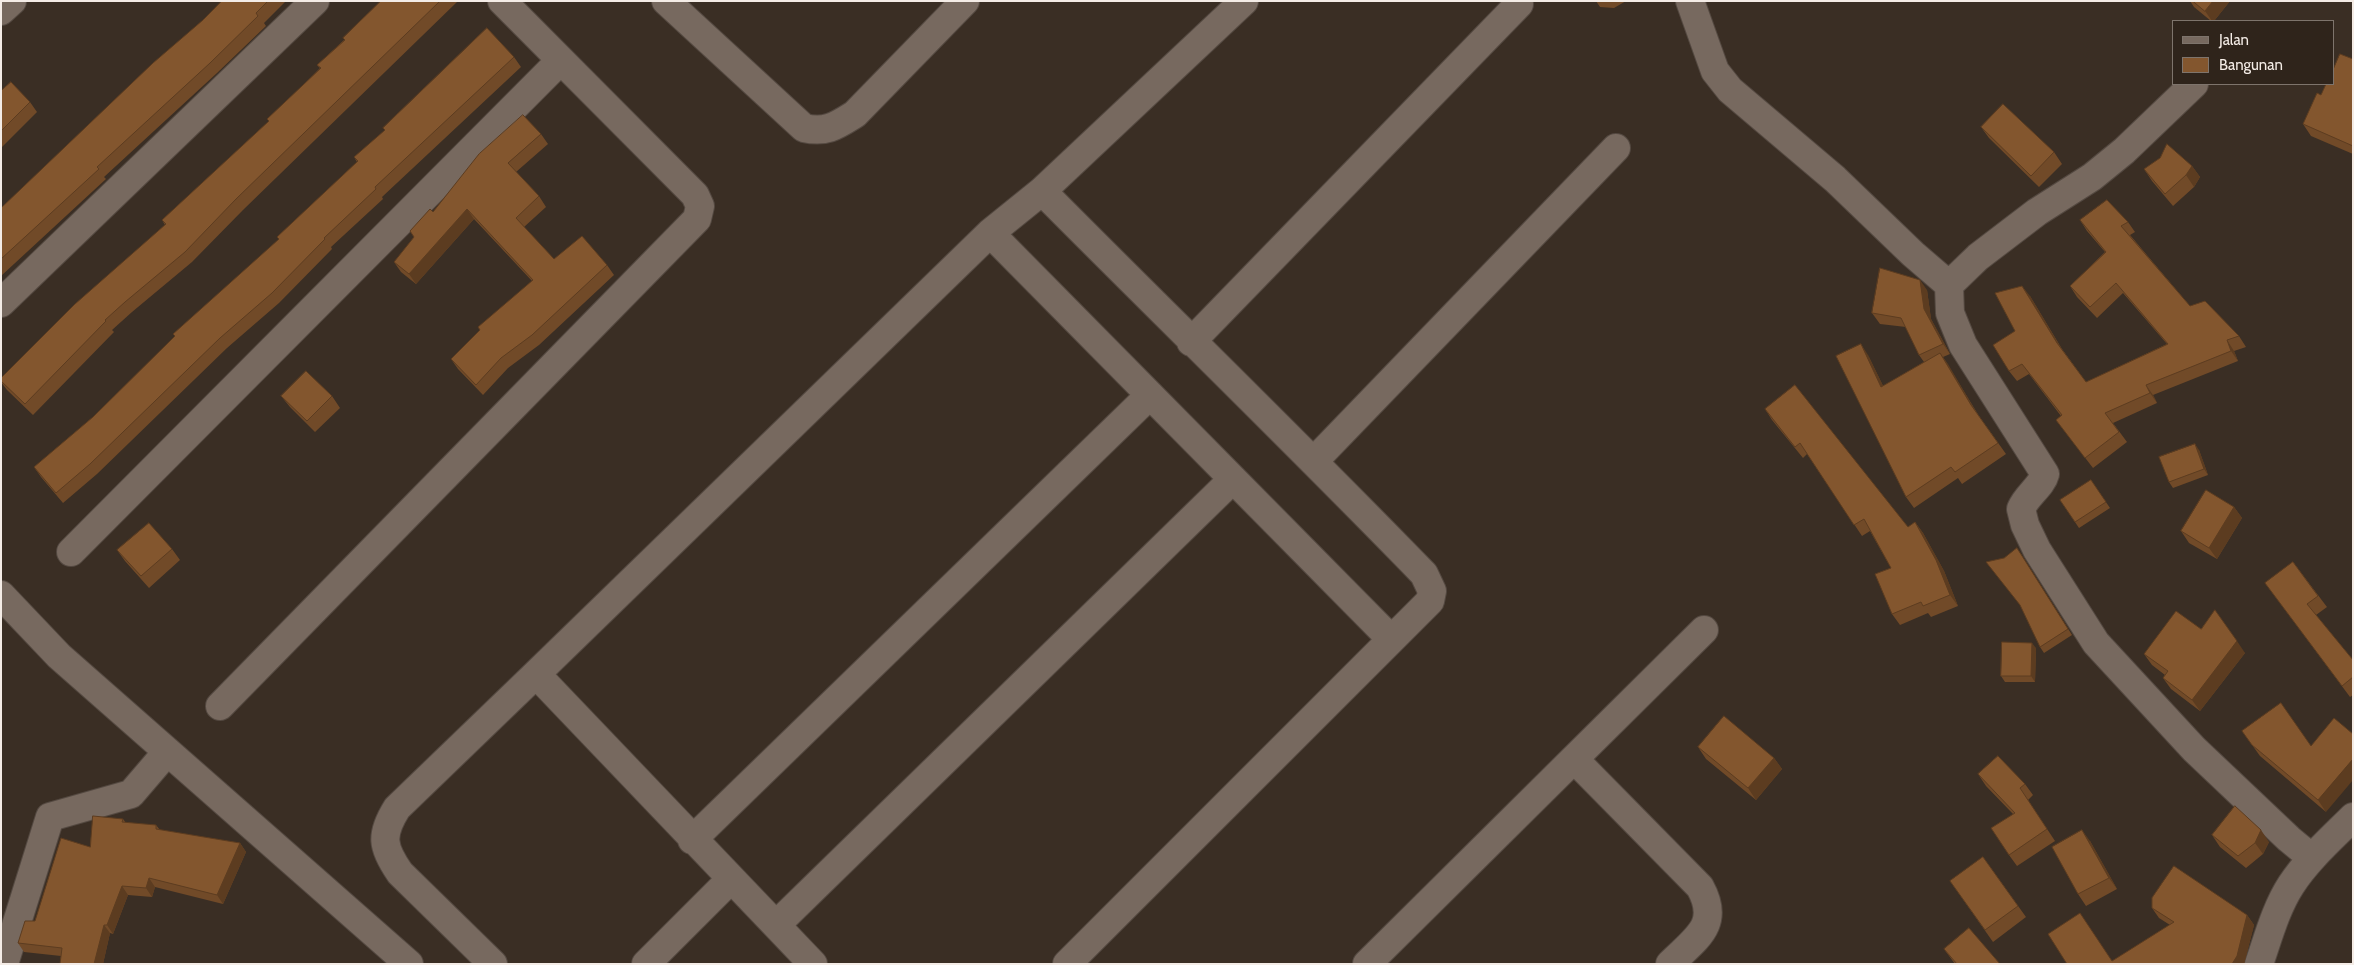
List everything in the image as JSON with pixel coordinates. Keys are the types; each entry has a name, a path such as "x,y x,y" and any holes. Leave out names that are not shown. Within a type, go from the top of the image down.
{"street":[{"path":"1,11 12,1"},
{"path":"1,303 315,1"},
{"path":"220,706 697,219 700,206 695,194 502,1"},
{"path":"666,1 804,128 819,131 835,126 855,114 965,1"},
{"path":"493,964 400,873 385,843 386,827 397,808 990,233 1042,191 1244,1"},
{"path":"1690,1 1715,71 1730,90 1835,179 1913,254 1949,285 1950,313 1963,345 2044,474 2043,480 2031,492 2021,509 2025,525 2038,550 2096,643 2194,749 2289,839 2312,858"},
{"path":"1191,342 1519,4"},
{"path":"71,552 560,61"},
{"path":"1949,285 1978,257 2030,218 2092,177 2124,151 2193,85"},
{"path":"1314,461 1616,148"},
{"path":"1042,191 1418,567 1430,583 1432,591 1430,601 1066,964"},
{"path":"990,233 1390,639"},
{"path":"692,840 1150,395"},
{"path":"776,925 1233,479"},
{"path":"1,595 59,656 408,964"},
{"path":"1367,964 1704,630"},
{"path":"536,674 692,840 813,964"},
{"path":"4,964 50,817 131,794 167,752"},
{"path":"1574,759 1700,887 1708,902 1709,918 1704,931 1670,964"},
{"path":"2259,964 2269,934 2290,887 2312,858 2353,817"},
{"path":"646,964 731,879"}],"building":[{"path":"222,1 268,1 256,13 258,16 210,63 1,259 1,208 153,63"},
{"path":"381,1 440,1 236,199 185,252 105,320 25,404 1,381 1,378 75,304 166,224 162,220 269,121 267,119 321,68 317,65 345,40 343,38"},
{"path":"2193,1 2213,1 2205,11"},
{"path":"487,28 514,57 375,187 376,189 324,238 272,293 220,338 90,464 56,493 34,467 93,417 175,336 173,334 279,239 277,237 358,161 354,157 385,130 383,128"},
{"path":"2340,54 2353,59 2353,146 2303,124 2317,93 2321,95 2326,85 2334,85 2334,68"},
{"path":"11,82 30,102 1,131 1,91"},
{"path":"2003,104 2054,152 2031,176 1981,127"},
{"path":"523,115 541,134 508,163 539,196 516,218 554,259 582,236 607,265 532,335 501,358 476,385 451,359 480,330 478,327 533,280 467,209 409,274 394,262 414,237 410,231 430,209 433,212 479,154"},
{"path":"2167,144 2192,166 2186,175 2165,194 2144,169 2160,158"},
{"path":"2107,200 2128,222 2121,226 2190,306 2205,301 2239,336 2227,340 2231,351 2146,385 2150,393 2105,413 2119,432 2085,458 2056,420 2062,415 2022,364 2009,371 1993,345 2015,331 1995,293 2022,286 2057,343 2086,382 2168,344 2116,283 2090,307 2070,286 2106,252 2080,220"},
{"path":"1880,268 1920,280 1924,309 1943,344 1919,355 1901,318 1872,313"},
{"path":"1861,344 1881,387 1940,353 1971,405 1998,443 1955,472 1951,467 1906,497 1836,356"},
{"path":"306,371 332,396 307,421 281,396"},
{"path":"1795,385 1908,527 1915,522 1936,560 1950,595 1923,606 1921,602 1892,614 1875,574 1891,568 1864,519 1854,525 1800,443 1795,447 1765,409"},
{"path":"2195,444 2204,469 2169,482 2159,457"},
{"path":"2091,480 2106,502 2075,522 2060,500"},
{"path":"2206,490 2234,507 2209,548 2181,531"},
{"path":"149,523 172,549 141,576 117,550"},
{"path":"2017,548 2068,629 2040,647 2020,605 1986,562 2004,558"},
{"path":"2293,562 2318,596 2307,604 2353,660 2353,677 2342,686 2265,583"},
{"path":"2215,610 2237,641 2192,700 2163,678 2168,671 2144,654 2176,611 2201,629"},
{"path":"2002,642 2032,643 2031,676 2001,676"},
{"path":"2281,703 2311,746 2334,718 2353,734 2353,759 2318,800 2252,745 2242,731"},
{"path":"1724,716 1774,758 1748,788 1698,747"},
{"path":"1998,756 2025,784 2020,788 2047,829 2009,855 1991,828 2015,813 1978,774"},
{"path":"2235,806 2261,830 2255,843 2238,856 2212,835"},
{"path":"93,816 123,819 122,822 156,825 156,829 240,843 217,895 149,878 146,888 122,886 107,925 104,925 94,964 60,964 62,948 18,943 25,921 35,921 61,838 90,847"},
{"path":"2082,830 2109,878 2078,894 2052,847"},
{"path":"1983,857 2018,906 1985,930 1950,881"},
{"path":"2174,866 2247,915 2237,956 2232,964 2067,964 2048,934 2080,913 2112,961 2174,922 2152,908 2152,898"},
{"path":"1969,928 2000,964 1957,964 1944,949"}]}
